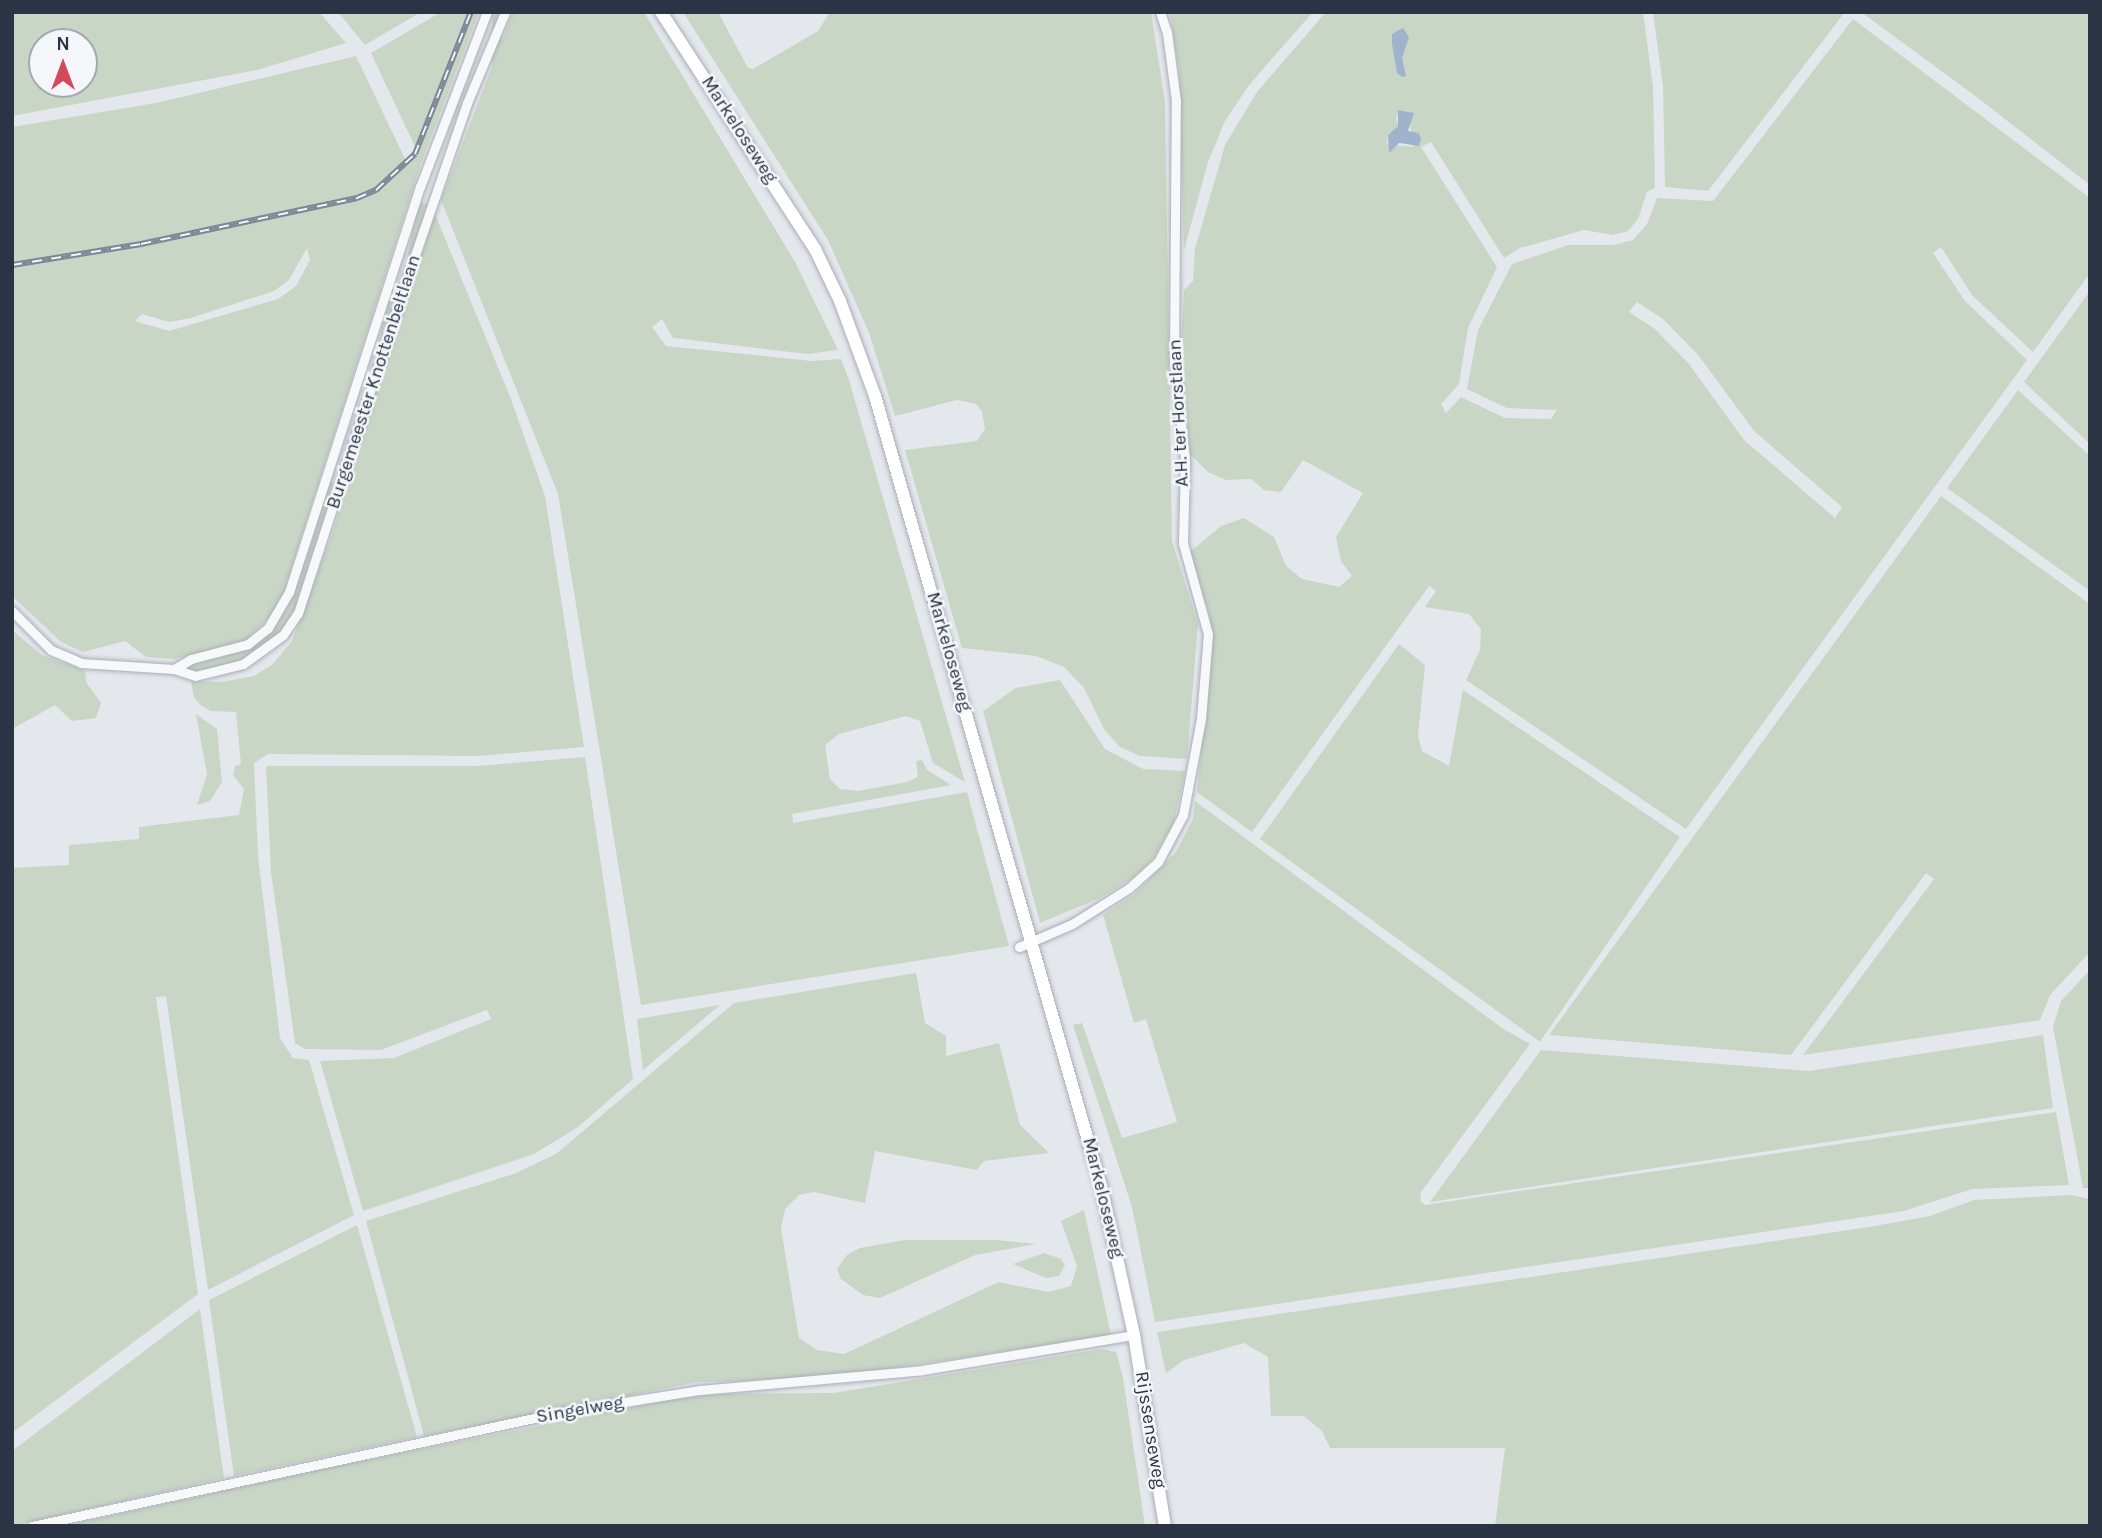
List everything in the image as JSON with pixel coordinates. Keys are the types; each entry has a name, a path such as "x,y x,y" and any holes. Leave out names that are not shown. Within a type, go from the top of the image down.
{"main road":[{"name":"Markeloseweg","path":"661,12 776,186 840,301 875,396 1025,945 1101,1186 1134,1335"},
{"name":"Rijssenseweg","path":"1134,1335 1165,1526"}],"street":[{"name":"Burgemeester Knottenbeltlaan","path":"174,668 191,659 248,643 268,628 289,592 420,187 486,12"},
{"name":"Burgemeester Knottenbeltlaan","path":"12,611 51,650 81,663 174,668 195,676 225,670 260,655 283,635 299,613 463,115 505,12"},
{"name":"A.H. ter Horstlaan","path":"1025,945 1129,888 1163,854 1184,815 1201,719 1208,634 1183,543 1185,459 1174,361 1176,101 1167,33 1160,12"},
{"path":"328,475 343,480"},
{"name":"Singelweg","path":"32,1526 562,1412 700,1390 922,1370 1134,1335"}],"green space":[{"path":"12,12 319,12 346,43 257,70 12,116"},
{"path":"338,12 421,12 365,45"},
{"path":"441,12 479,12 421,163 278,609 245,641 175,659 146,657 125,641 83,652 61,642 12,596 12,127 156,103 356,56 405,159 418,153 371,53","holes":["307,248 310,260 296,286 278,299 169,331 135,321 142,314 169,322 191,318 274,291 289,280"]},
{"path":"492,12 502,12 502,197 492,197"},
{"path":"513,12 644,12 795,262 838,350 807,354 673,338 662,319 652,327 666,346 812,361 841,359 849,380 965,782 933,763 920,721 906,716 839,734 825,745 830,779 840,789 858,791 907,782 918,777 916,761 922,760 927,770 951,785 792,814 793,823 967,792 1009,946 641,1005 558,494 441,200"},
{"path":"683,12 718,12 748,68 753,69 818,31 830,12 1151,12 1165,102 1172,541 1198,624 1187,759 1140,756 1120,747 1104,729 1084,688 1064,667 1036,656 962,648 905,450 977,441 985,429 982,411 976,404 957,400 895,416 869,333 828,240"},
{"path":"1170,12 1313,12 1249,85 1225,121 1208,162 1184,250 1179,71"},
{"path":"1326,12 1643,12 1653,87 1655,188 1647,192 1638,219 1628,231 1613,235 1584,230 1520,248 1504,258 1431,142 1421,147 1497,267 1468,328 1459,384 1441,404 1446,413 1461,397 1505,418 1551,419 1557,410 1507,408 1467,389 1478,330 1512,264 1568,245 1614,245 1633,240 1647,224 1657,198 1713,201 1853,19 2090,198 2090,273 2033,352 1972,295 1941,247 1933,253 1965,301 2027,360 1686,829 1466,680 1480,650 1481,629 1469,614 1425,607 1436,591 1429,586 1252,832 1197,792 1212,644 1210,618 1190,552 1221,526 1244,518 1274,537 1286,566 1302,579 1339,587 1352,576 1341,561 1336,537 1363,493 1303,460 1281,492 1264,490 1251,479 1226,480 1208,472 1190,454 1180,361 1184,290 1193,281 1195,249 1225,145 1257,92","holes":["1402,110 1409,112 1413,147 1387,144 1388,135 1398,126 1396,117","1637,302 1663,319 1699,356 1754,431 1842,507 1835,518 1744,440 1689,364 1655,329 1629,312"]},
{"path":"1653,12 1845,12 1708,191 1665,187 1663,87"},
{"path":"1861,12 2090,12 2090,185 1974,95"},
{"path":"418,202 428,204 412,287 402,285"},
{"path":"435,214 511,399 545,496 584,747 478,756 268,754 254,763 258,856 280,1038 293,1058 309,1060 354,1215 208,1290 166,996 156,997 198,1294 12,1433 12,868 69,865 69,845 139,839 139,827 239,815 244,789 233,775 235,766 241,764 236,712 211,711 202,706 194,698 191,681 221,682 254,676 272,665 292,641 332,534"},
{"path":"389,291 399,293 363,475 354,474"},
{"path":"2090,291 2090,444 2024,382"},
{"path":"2018,390 2090,456 2090,591 1947,488"},
{"path":"328,481 338,484 302,595 287,626 244,659 201,673 189,669 190,662 237,652 257,641 277,619"},
{"path":"1941,496 2090,604 2090,952 2050,995 2040,1020 1803,1055 1934,879 1926,873 1791,1055 1549,1035"},
{"path":"12,630 42,655 85,671 86,682 101,703 96,718 72,721 55,705 12,729"},
{"path":"1399,644 1425,665 1418,736 1422,751 1449,766 1463,690 1680,837 1540,1042 1260,839"},
{"path":"1060,680 1105,749 1143,769 1185,771 1174,823 1154,857 1134,877 1100,898 1040,923 983,711 1016,688"},
{"path":"196,714 217,729 222,782 210,801 197,805 207,774"},
{"path":"585,757 633,1079 578,1127 534,1154 363,1211 320,1061 394,1058 491,1019 487,1010 381,1050 305,1049 295,1043 271,872 266,766 478,766"},
{"path":"1195,801 1502,1028 1530,1044 1421,1192 1420,1201 1425,1205 2056,1112 2069,1185 1972,1189 1904,1211 1155,1322 1132,1207 1073,1025 1082,1023 1122,1138 1177,1122 1146,1019 1134,1023 1103,915 1136,893 1176,852 1193,819"},
{"path":"2090,970 2090,1188 2083,1188 2053,1027 2061,1001"},
{"path":"916,973 925,1023 946,1036 946,1056 999,1043 1020,1125 1049,1153 984,1161 977,1170 875,1151 865,1203 814,1192 799,1195 785,1209 781,1228 799,1338 817,1350 844,1354 999,1282 1048,1292 1071,1286 1077,1266 1061,1221 1084,1210 1111,1335 821,1379 697,1382 424,1436 366,1221 516,1173 556,1154 734,1003"},
{"path":"720,1005 643,1070 637,1019"},
{"path":"2043,1035 2053,1108 1430,1202 1541,1050 1809,1071"},
{"path":"2071,1195 2090,1199 2090,1526 1495,1526 1505,1448 1330,1448 1322,1431 1304,1416 1271,1416 1268,1357 1244,1343 1184,1360 1166,1373 1157,1332 1869,1227 1930,1216 1974,1200"},
{"path":"357,1225 417,1437 234,1476 209,1300"},
{"path":"905,1240 997,1240 1036,1244 975,1255 880,1298 863,1295 841,1279 837,1269 847,1255 860,1248"},
{"path":"1044,1253 1061,1259 1065,1265 1059,1276 1046,1278 1013,1264"},
{"path":"200,1309 224,1478 12,1526 12,1451"},
{"path":"1102,1349 1116,1352 1123,1378 1145,1526 66,1526 323,1469 698,1394 834,1393"}],"water":[{"path":"1403,28 1409,37 1402,58 1406,76 1402,77 1397,73 1392,34"},
{"path":"1398,110 1414,113 1408,131 1419,133 1421,139 1419,146 1399,143 1389,153 1388,135 1398,126"}],"railway":[{"path":"12,265 141,244 357,198 376,190 415,154 471,12"}]}
